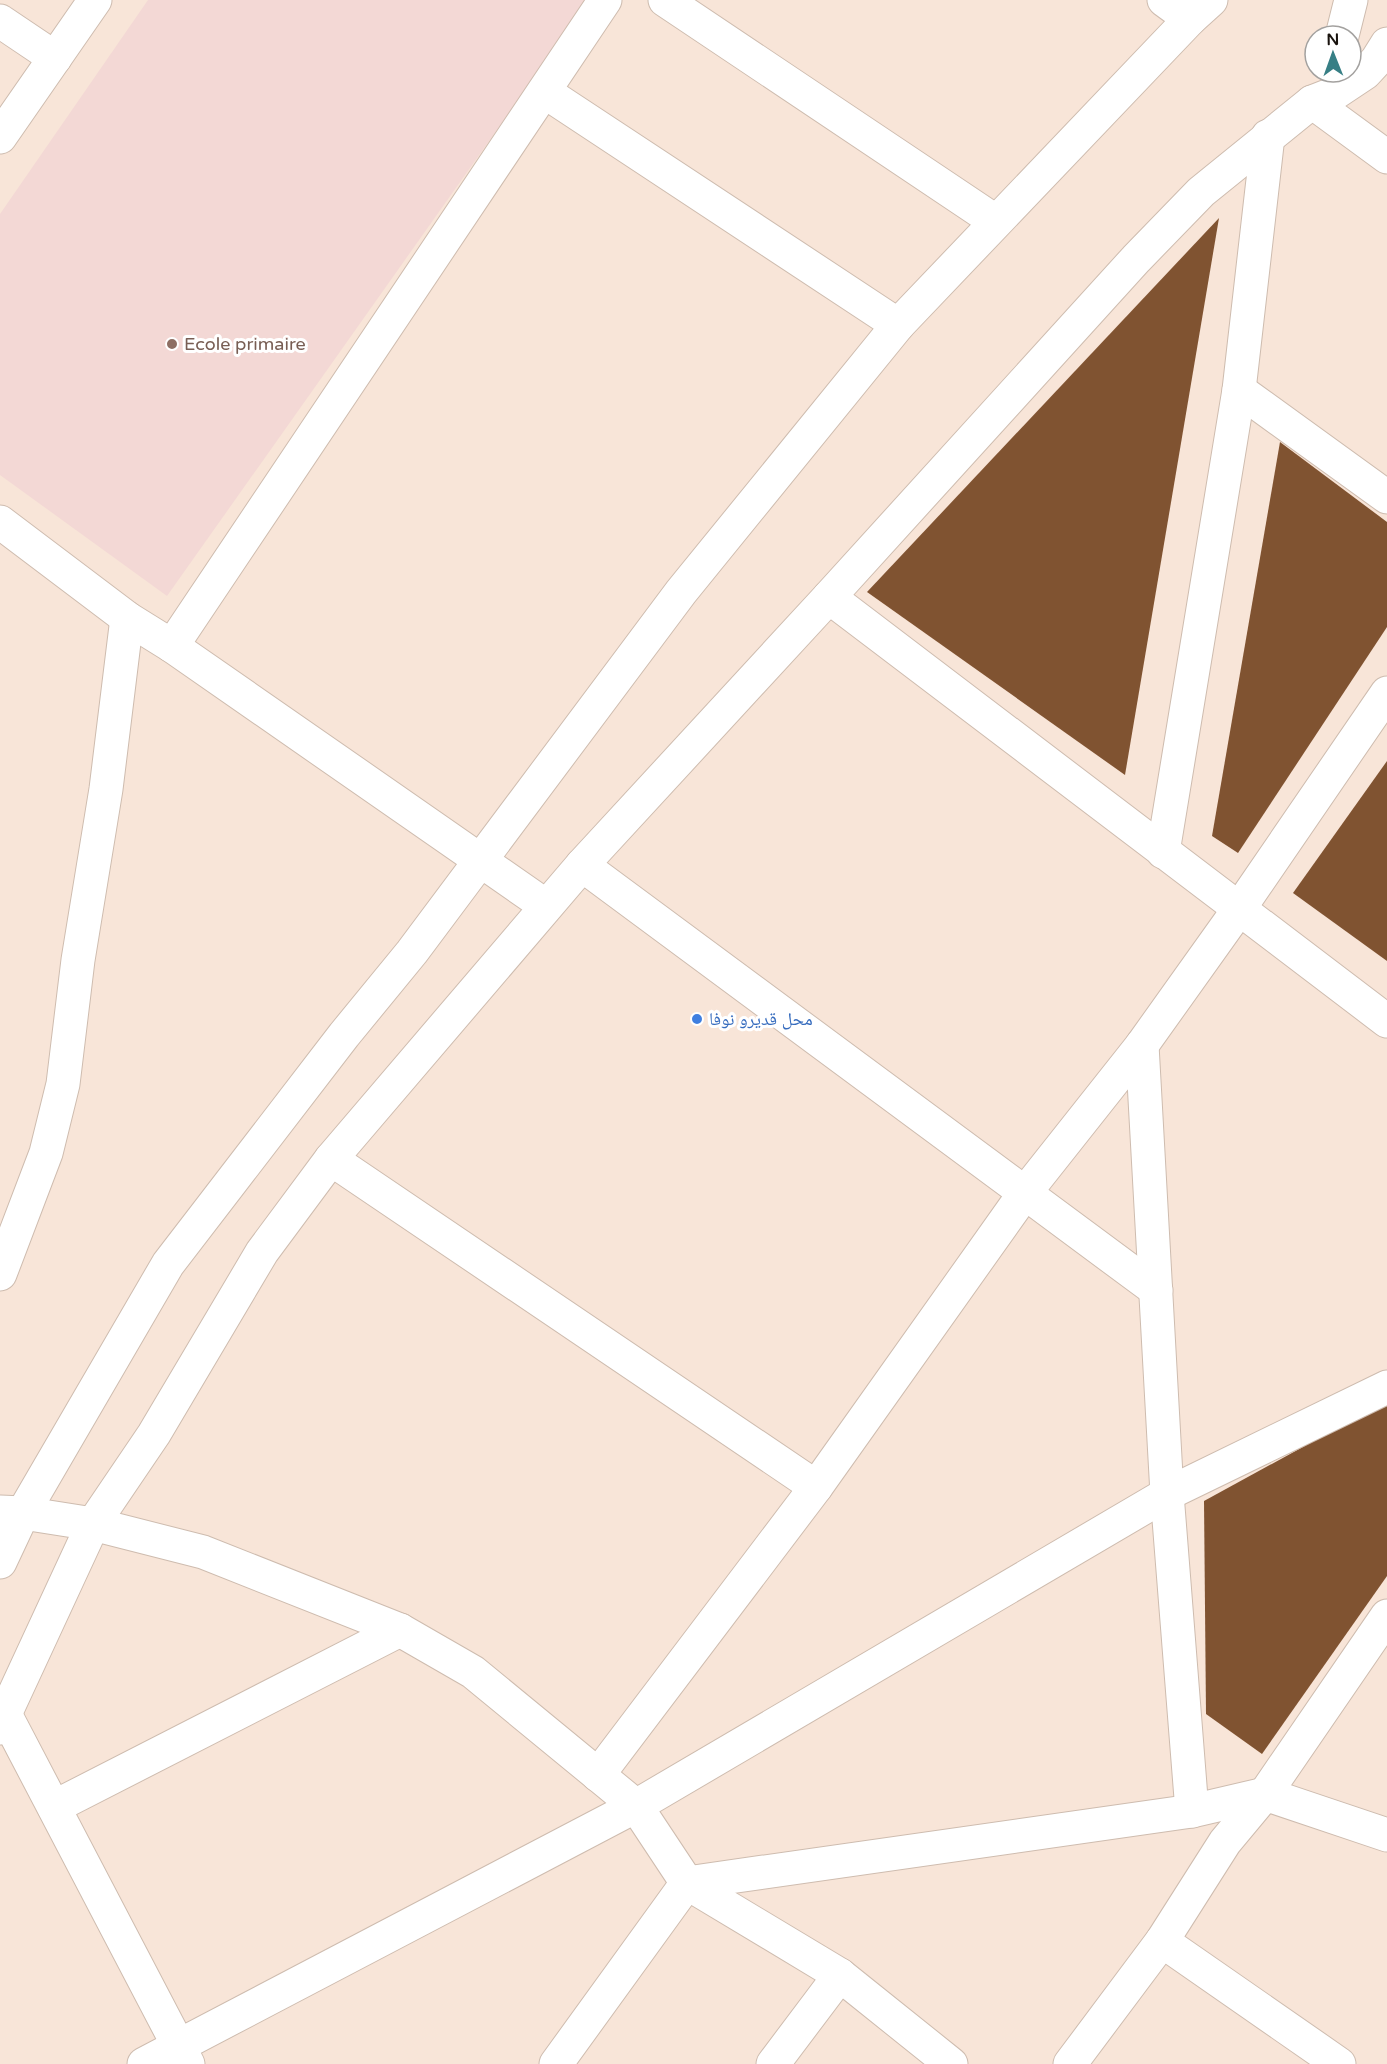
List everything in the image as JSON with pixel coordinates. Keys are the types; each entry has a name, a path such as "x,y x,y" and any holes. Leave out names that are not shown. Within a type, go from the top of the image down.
{"street":[{"path":"0,137 95,0"},
{"path":"172,646 605,0"},
{"path":"664,0 995,222"},
{"path":"0,1562 12,1513 168,1264 344,1035 412,952 681,592 897,325 1201,10 1164,0"},
{"path":"1345,24 1351,0"},
{"path":"0,21 55,58"},
{"path":"183,2055 54,1807 2,1721 93,1524 154,1434 262,1252 331,1159 546,906 1136,259 1201,192 1312,102 1350,84 1365,73 1387,44"},
{"path":"1312,102 1322,84"},
{"path":"545,92 897,325"},
{"path":"1312,102 1387,157"},
{"path":"1163,852 1239,390 1268,136"},
{"path":"1239,390 1387,497"},
{"path":"5,538 172,646 546,906"},
{"path":"829,597 1387,1021"},
{"path":"0,1273 46,1153 63,1084 78,960 106,789 127,618"},
{"path":"598,1775 816,1487 1024,1194 1142,1045 1239,909 1387,693"},
{"path":"582,865 1156,1290"},
{"path":"1142,1045 1167,1494 1192,1811"},
{"path":"331,1159 816,1487"},
{"path":"144,2064 183,2055 636,1806 1167,1494 1387,1387"},
{"path":"12,1513 93,1524 203,1552 400,1630 473,1672 636,1806 687,1883 840,1975 951,2064"},
{"path":"54,1807 400,1630"},
{"path":"1070,2064 1162,1941 1225,1842 1265,1794 1381,1638"},
{"path":"556,2064 687,1883 1192,1811 1265,1794 1387,1835"},
{"path":"1162,1941 1339,2064"},
{"path":"773,2064 840,1975"}],"shaded area":[{"name":"Ecole primaire","path":"148,0 589,0 167,596 0,475 0,214"}],"building":[{"path":"1219,218 1125,775 867,592"},
{"path":"1280,442 1387,522 1387,627 1238,853 1212,836"},
{"path":"1387,761 1387,961 1293,893"},
{"path":"1387,1401 1387,1576 1262,1754 1206,1714 1204,1501"}],"place":[{"name":"Ecole primaire","path":"172,344"},
{"name":"محل قديرو نوفا","path":"697,1019"}]}
